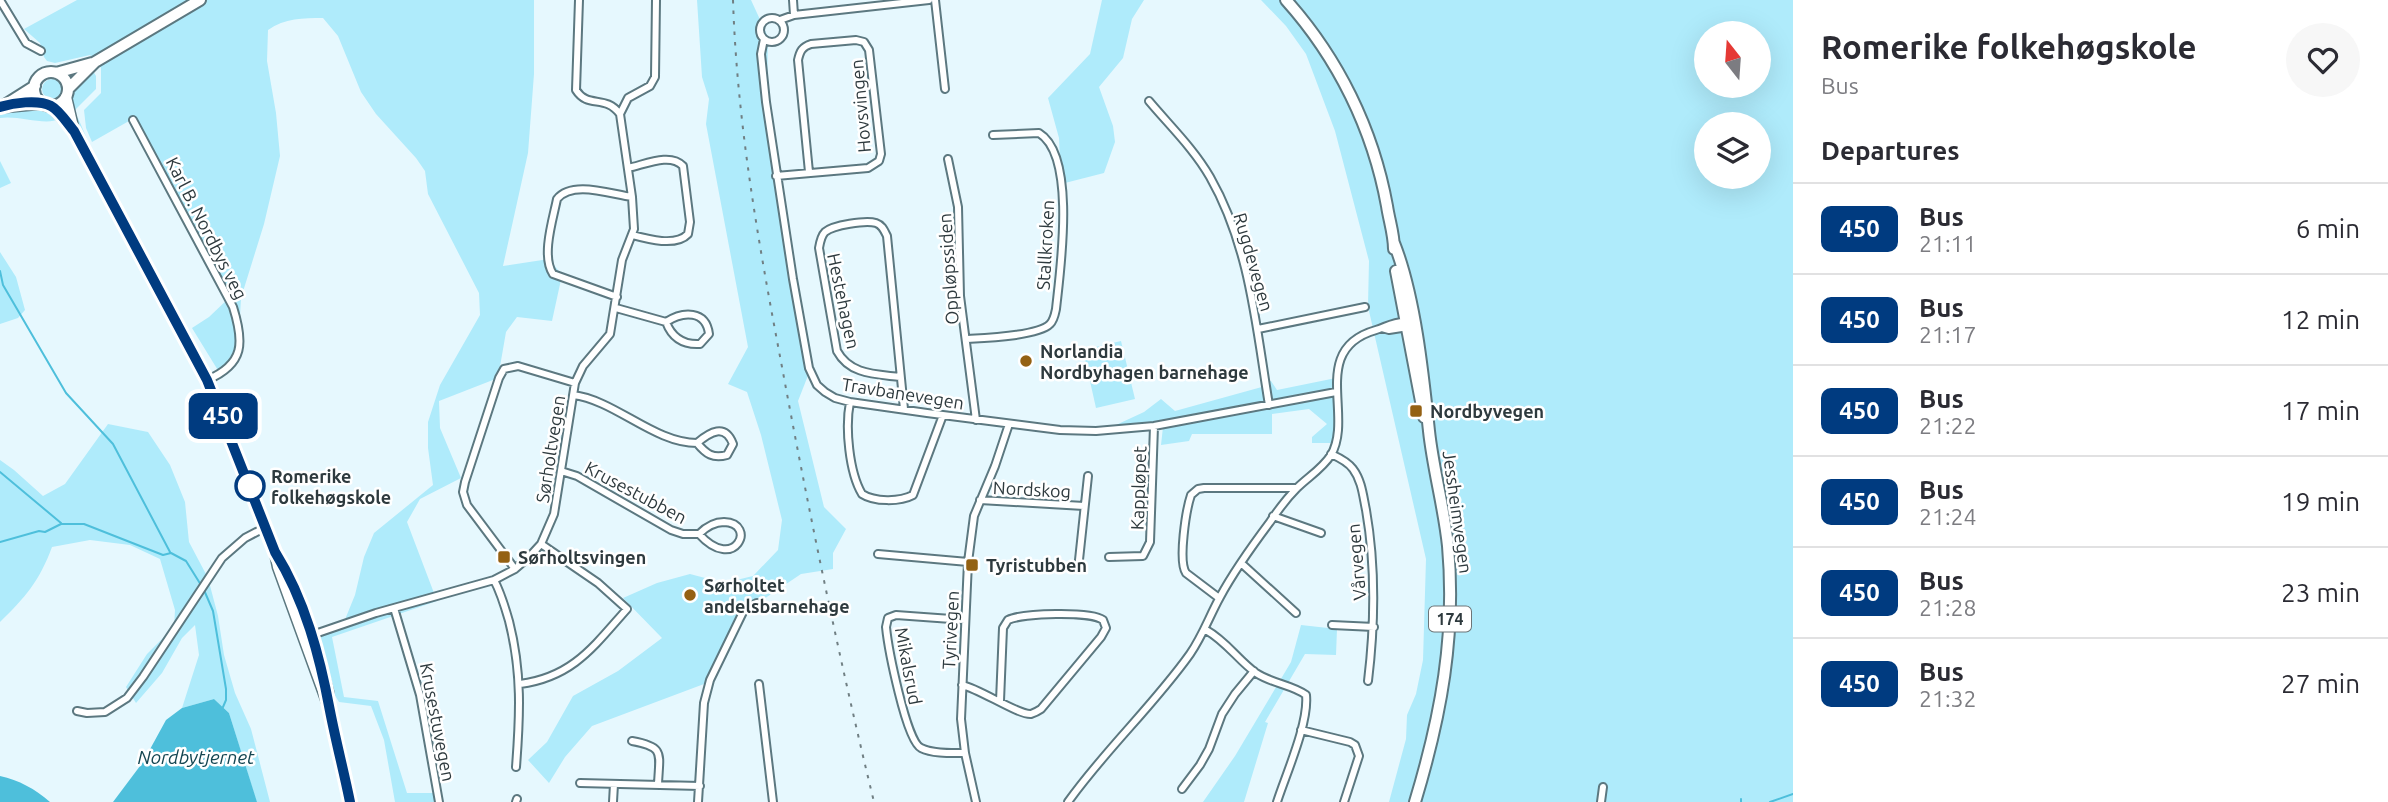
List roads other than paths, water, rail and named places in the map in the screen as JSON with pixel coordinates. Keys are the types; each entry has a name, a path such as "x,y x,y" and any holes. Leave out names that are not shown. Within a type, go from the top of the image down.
{"main road":[{"path":"2,106 35,86 43,75 95,62 200,0"},
{"name":"Jessheimvegen","path":"1286,0 1327,53 1359,113 1381,180 1408,325 1427,401 1429,433 1448,545 1450,629 1446,677 1438,720 1415,802"},
{"path":"2,106 60,103 95,62"},
{"path":"56,73 65,79 74,131 207,380 266,527 278,567 308,637 330,710 350,802"},
{"path":"35,86 36,95 74,131"}],"street":[{"path":"579,0 576,90 587,100 610,104 620,114 628,98 650,86 655,77 656,0"},
{"path":"793,0 794,15"},
{"path":"780,20 785,30 780,40 769,42 764,39 760,31 763,22 771,18 780,20 794,15 865,3 929,0"},
{"path":"935,0 945,89"},
{"path":"2,1 26,43 41,51"},
{"name":"Travbanevegen","path":"764,39 761,54 776,176 810,368 817,385 825,392 850,402 1080,431 1117,431 1154,426 1336,392"},
{"name":"Hovsvingen","path":"776,176 868,168 880,161 870,50 864,42 856,40 811,44 801,49 798,60 809,173"},
{"name":"Rugdevegen","path":"1149,101 1198,158 1217,191 1240,250 1251,288 1269,405"},
{"name":"Sørholtvegen","path":"308,637 394,608 494,580 515,569 541,544 554,514 575,383 583,366 610,334 622,260 632,235 632,197 620,114"},
{"name":"Karl B. Nordbys veg","path":"133,120 233,307 237,321 240,338 237,359 228,369 207,380"},
{"name":"Stallkroken","path":"967,340 1046,327 1054,318 1056,309 1064,225 1057,164 1045,137 1039,133 993,135"},
{"path":"628,168 670,158 679,162 683,166 690,222 688,234 679,240 645,239 632,235"},
{"name":"Oppløpssiden","path":"948,159 958,207 961,244 959,281 976,419"},
{"path":"617,297 553,274 548,264 547,252 557,199 562,192 580,189 632,197"},
{"name":"Hestehagen","path":"900,377 857,370 847,365 837,351 819,248 823,235 831,228 869,222 880,225 887,236 904,410"},
{"name":"Rugdevegen","path":"1258,329 1365,307"},
{"path":"616,308 666,322 682,314 690,314 704,320 709,334 700,344 683,342 674,337 666,322"},
{"path":"1068,802 1100,759 1174,676 1206,630 1219,598 1273,516 1331,454 1336,431 1336,392 1340,362 1346,350 1359,337 1393,323 1408,325"},
{"path":"515,569 467,505 463,491 467,474 504,369 519,366 575,383"},
{"path":"573,395 600,403 678,440 697,443 707,454 721,457 727,455 733,444 725,432 718,430 697,443"},
{"path":"850,402 847,418 853,465 859,489 865,497 870,498 901,499 913,495 943,415"},
{"name":"Tyrivegen","path":"976,802 965,753 961,719 968,562 971,528 1009,424"},
{"name":"Kappløpet","path":"1109,557 1143,556 1150,542 1154,426"},
{"name":"Vårvegen","path":"1331,454 1353,468 1363,491 1375,594 1368,681"},
{"name":"Krusestubben","path":"561,471 577,476 671,530 683,534 699,534 714,523 724,522 734,524 740,531 741,539 738,545 723,550 713,548 699,534"},
{"name":"Nordskog","path":"1079,560 1088,477"},
{"path":"1219,598 1183,569 1182,557 1191,495 1198,489 1205,488 1297,488"},
{"name":"Nordskog","path":"980,500 1084,506"},
{"path":"1273,516 1321,533"},
{"path":"77,711 106,712 127,698 222,558 244,538 266,527"},
{"path":"520,684 549,678 568,669 627,609 598,583 541,544"},
{"path":"878,554 968,562"},
{"path":"1241,563 1296,613"},
{"path":"494,580 514,638 520,684 516,766"},
{"path":"698,802 707,689 744,610 757,603"},
{"name":"Krusestuvegen","path":"394,608 421,699 439,802"},
{"path":"962,685 973,687 1023,713 1030,714 1041,709 1101,637 1106,628 1103,620 1093,615 1032,614 1007,620 1003,628 1000,701"},
{"name":"Mikalsrud","path":"965,620 895,615 888,618 886,627 898,691 915,743 930,751 965,753"},
{"path":"1332,625 1374,627"},
{"path":"1206,630 1272,683 1307,695 1301,730 1277,802"},
{"path":"1182,789 1209,749 1222,714 1254,671"},
{"path":"759,684 773,802"},
{"path":"1301,730 1350,742 1357,749 1359,756 1344,802"},
{"path":"632,741 652,745 657,749 658,785"},
{"path":"580,783 700,786"},
{"path":"612,802 614,783"},
{"path":"1601,802 1603,787"}],"water":[{"name":"Nordbytjernet","path":"214,699 229,713 257,802 113,802 143,762 166,720 182,708"},
{"path":"0,776 26,786 50,802 0,802"}],"waterway":[{"path":"0,271 3,285 66,393 113,444 170,552"},
{"path":"0,472 61,523"},
{"path":"0,542 39,531 45,532 61,524 84,524 163,555 171,553 186,561 201,585"},
{"path":"204,590 213,611 226,689 223,707"},
{"path":"1770,802 1793,794"}],"railway":[{"path":"733,0 744,139 765,276 825,585 874,802"}],"place":[{"name":"Norlandia Nordbyhagen barnehage","path":"1026,361"},
{"name":"Nordbyvegen","path":"1416,411"},
{"name":"Romerike folkehøgskole","path":"250,486"},
{"name":"Sørholtsvingen","path":"504,557"},
{"name":"Tyristubben","path":"972,565"},
{"name":"Sørholtet andelsbarnehage","path":"690,595"}]}
